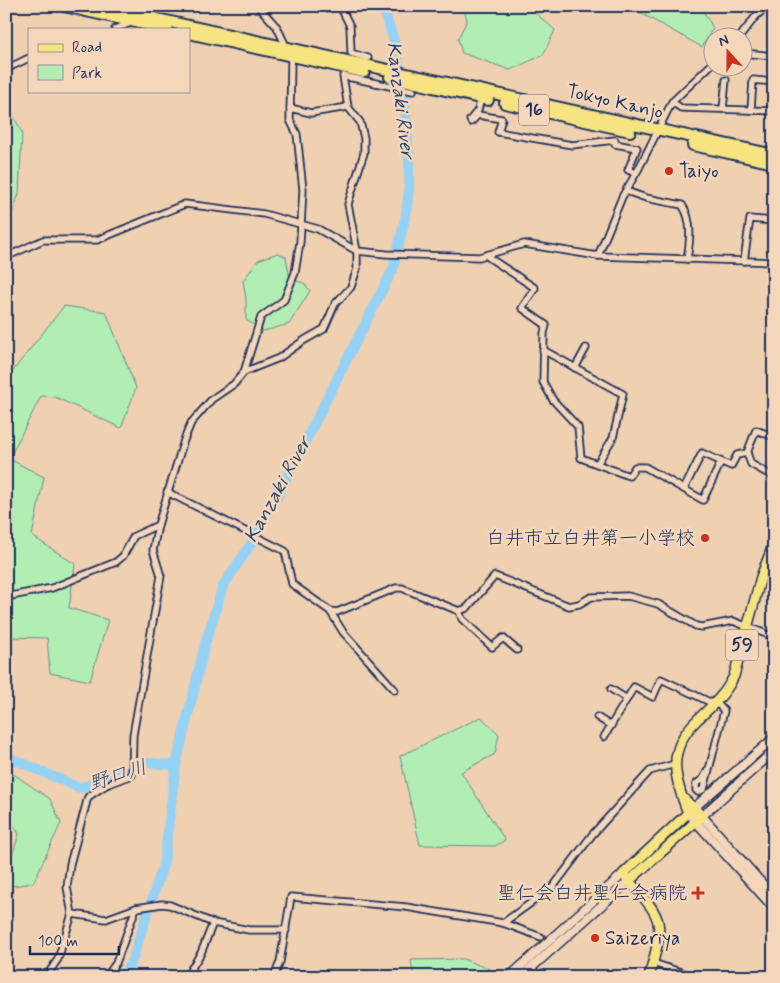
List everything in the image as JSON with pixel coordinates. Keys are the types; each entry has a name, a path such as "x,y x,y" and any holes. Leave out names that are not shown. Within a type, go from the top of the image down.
{"highway":[{"name":"Tokyo Kanjo","path":"64,6 132,12 165,28"},
{"name":"Tokyo Kanjo","path":"98,6 132,12 392,78 481,98 774,155"},
{"name":"Tokyo Kanjo","path":"190,33 289,52"},
{"name":"Tokyo Kanjo","path":"413,83 656,133 774,163"}],"main road":[{"path":"132,12 163,6"},
{"name":"59","path":"699,819 681,797 675,764 678,748 686,732 728,690 734,676 765,564 774,543"},
{"path":"522,977 626,877 691,811 774,738"},
{"path":"509,977 626,877 699,819 774,751"},
{"path":"699,819 774,897"},
{"path":"699,819 774,908"},
{"path":"626,877 657,915 660,936 649,977"}],"street":[{"path":"46,977 58,959 72,914 67,887 68,875 88,797 106,785 132,775 133,735 161,576 153,550 167,492 191,423 216,395 234,384 244,372 260,317 284,300 295,273 300,242 303,190 297,134 290,120 289,52 277,27 258,6"},
{"path":"340,6 350,26 351,54 368,58"},
{"path":"747,28 756,16 768,6"},
{"path":"116,28 132,12"},
{"path":"752,54 774,56"},
{"path":"6,69 28,58"},
{"path":"598,256 622,197 636,174 672,102 702,74"},
{"path":"244,372 279,358 324,329 335,304 351,287 357,269 357,251 348,204 364,153 364,138 360,122 348,107 343,76 392,78 413,83"},
{"path":"723,109 726,80"},
{"path":"751,110 752,80 774,82"},
{"path":"481,98 478,110 470,120 471,122 478,114 502,119 498,132 572,145 615,140 615,144 636,148 628,170 636,174"},
{"path":"672,102 681,108 774,111"},
{"path":"290,108 311,113 348,107"},
{"path":"626,191 646,198 682,205 686,210 690,234 687,259"},
{"path":"6,258 43,240 59,238 80,241 97,240 185,204 264,214 318,229 357,251 386,254 488,257 524,244 598,256 774,262"},
{"path":"744,260 750,220 774,221"},
{"path":"488,257 535,288 522,308 546,325 543,350 543,382 548,392 578,427 581,458 629,476 634,467 644,467 703,500 721,462"},
{"path":"575,368 586,348"},
{"path":"543,350 623,394 613,438 598,464"},
{"path":"774,437 756,430 747,453 751,464 774,477"},
{"path":"684,489 702,453 731,466 737,455 747,453"},
{"path":"167,492 285,552 291,581 295,587 330,610 343,632 395,690"},
{"path":"6,597 52,588 116,562 123,556 134,536 158,525"},
{"path":"330,610 347,609 396,588 402,588 459,611 467,608 495,576 569,606 579,604 590,597 628,596 658,604 696,626 702,627 733,621 774,637"},
{"path":"459,611 462,619 492,648 503,638 516,650"},
{"path":"604,737 634,687 653,697 661,679 715,703 724,711 709,768"},
{"path":"611,689 627,699"},
{"path":"597,717 611,726"},
{"path":"503,923 553,886 592,835 650,771 675,764"},
{"path":"274,977 286,930 291,897 406,907 503,923 541,937"},
{"path":"72,914 106,919 136,908 162,904 213,923 249,930 286,930"},
{"path":"106,977 116,963 136,908"},
{"path":"186,977 201,953 213,923"},
{"path":"653,963 696,977"}],"green space":[{"path":"463,6 527,6 555,30 543,55 510,70 462,53 458,39 467,20"},
{"path":"628,6 700,6 713,28 702,28 702,47"},
{"path":"6,108 10,110 22,132 19,194 6,230"},
{"path":"278,253 286,257 290,279 304,283 310,291 289,324 264,331 246,320 246,298 243,281 258,260"},
{"path":"64,306 106,312 136,388 121,428 55,397 41,396 9,459 44,477 32,536 75,564 69,608 108,620 90,681 50,673 47,638 9,637 6,644 6,372 12,372"},
{"path":"481,717 499,734 495,754 461,772 505,840 495,846 420,845 400,756"},
{"path":"6,769 50,799 61,823 33,883 6,887 6,875 19,834 6,812"},
{"path":"463,959 489,969 486,977 418,977 413,973 411,960"}],"waterway":[{"name":"Kanzaki River","path":"123,977 133,958 164,862 176,765 205,644 223,586 251,544 280,491 393,269 406,215 409,188 409,158 404,95 396,46 382,6"},
{"name":"野口川","path":"6,756 80,788 149,763 176,765"}],"place":[{"name":"Taiyo","path":"669,171"},
{"name":"白井市立白井第一小学校","path":"705,538"},
{"name":"聖仁会白井聖仁会病院","path":"698,893"},
{"name":"Saizeriya","path":"595,938"}]}
